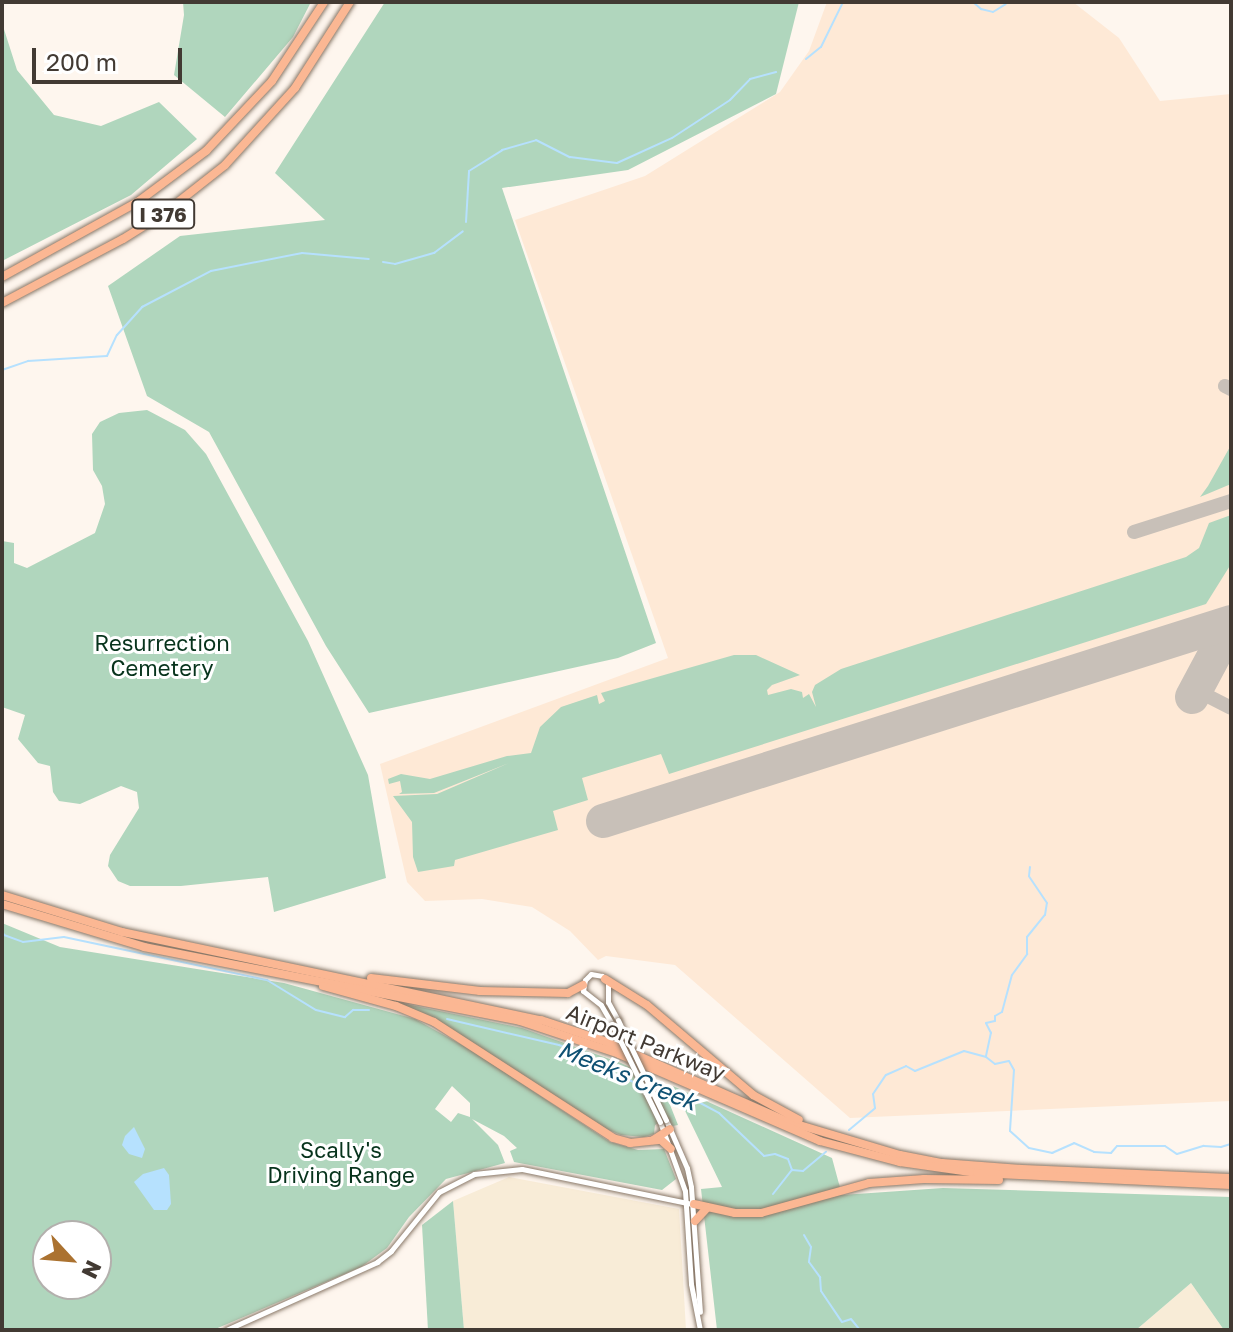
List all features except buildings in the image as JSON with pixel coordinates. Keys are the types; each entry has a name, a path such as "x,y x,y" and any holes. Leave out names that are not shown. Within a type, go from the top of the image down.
{"highway":[{"name":"I 376","path":"2,276 139,201 206,151 272,81 324,2"},
{"name":"I 376","path":"2,303 123,239 194,192 253,137 317,59 352,2"},
{"name":"Airport Parkway","path":"2,895 93,925 549,1022 607,1042 786,1121 844,1140 942,1163 1231,1178"},
{"name":"Airport Parkway","path":"2,906 144,947 468,1009 557,1031 660,1072 771,1122 865,1154 951,1170 1073,1179 1231,1185"},
{"path":"176,944 442,988 568,993 583,985"},
{"path":"252,967 418,1014 607,1135 630,1143 664,1141 671,1149"},
{"path":"605,979 647,1005 753,1095 792,1118 844,1140"},
{"path":"652,1140 665,1126"},
{"path":"690,1203 708,1208 761,1213 843,1188 908,1179 1073,1179"},
{"path":"695,1221 700,1211 708,1208"}],"street":[{"path":"615,1022 601,1005 584,994 583,985 595,973 605,979 615,1022 687,1168 691,1284 700,1329"},
{"path":"665,1126 695,1221 700,1329"},
{"path":"226,1330 377,1262 391,1251 439,1192 474,1174 522,1169 690,1203"}],"shaded area":[{"path":"827,2 1073,2 1119,38 1160,101 1231,94 1231,1101 850,1118 675,965 606,956 598,960 570,931 532,907 482,899 425,901 407,882 380,764 668,658 515,220 645,176 780,92 809,51"},
{"path":"509,1177 679,1209 686,1330 464,1330 453,1201"},
{"path":"1191,1283 1224,1330 1136,1330"}],"green space":[{"path":"183,2 311,2 293,37 225,117 174,75 184,15"},
{"path":"385,2 799,2 776,94 628,170 502,188 656,643 618,658 369,713 326,646 209,432 147,396 108,286 180,236 325,220 275,173"},
{"path":"2,23 17,70 54,115 101,126 159,102 197,139 131,195 2,261"},
{"name":"Resurrection Cemetery","path":"147,410 185,430 206,454 308,641 368,775 386,878 274,912 268,877 181,886 130,886 118,881 108,866 110,855 139,808 137,792 121,786 80,804 59,801 53,792 50,766 38,763 18,739 25,715 2,707 2,541 14,543 14,563 27,568 95,533 105,504 102,486 93,470 92,434 100,422 119,413"},
{"path":"1231,445 1231,484 1200,497 1208,486"},
{"path":"1231,515 1231,564 1206,604 669,774 661,754 582,778 588,800 553,811 558,830 455,860 454,866 418,872 413,857 412,822 393,796 437,794 509,763 434,793 399,794 402,792 400,781 389,784 388,779 401,774 430,779 507,756 531,753 540,727 561,707 597,695 599,704 605,701 601,693 734,655 756,655 800,675 772,685 767,690 768,695 791,689 802,692 803,698 809,694 816,707 812,692 815,685 841,669 1186,557 1199,548 1209,523"},
{"name":"Scally's Driving Range","path":"2,923 60,947 284,983 415,1019 471,1050 610,1142 638,1150 664,1149 676,1179 662,1190 514,1162 510,1151 517,1148 504,1136 472,1119 498,1145 505,1163 446,1179 409,1217 387,1248 361,1267 213,1330 2,1330","holes":["452,1086 470,1103 470,1117 458,1113 451,1122 435,1109"]},
{"path":"396,1002 522,1028 621,1063 661,1082 678,1125 673,1126 667,1118 655,1125 654,1134 644,1137 621,1135 606,1129 437,1020"},
{"path":"673,1086 832,1158 842,1195 943,1188 1231,1197 1231,1330 1224,1330 1191,1283 1136,1330 717,1330 701,1189 722,1187"},
{"path":"453,1201 464,1330 428,1330 422,1225"}],"water":[{"path":"134,1127 145,1149 142,1158 129,1154 122,1145 125,1136"},
{"path":"164,1168 169,1175 171,1204 167,1210 154,1210 134,1182 143,1174"}],"waterway":[{"path":"806,59 821,47 843,2"},
{"path":"973,2 981,9 993,12 1006,4"},
{"path":"466,222 469,171 502,150 536,140 570,157 617,163 672,138 730,100 750,79 776,72"},
{"path":"383,262 395,264 434,253 463,231"},
{"path":"2,370 28,361 107,356 117,335 142,307 211,271 302,253 369,259"},
{"path":"986,1056 991,1033 986,1023 995,1021 995,1016 1002,1012 1012,975 1027,954 1027,937 1045,915 1047,903 1029,876 1030,867"},
{"name":"Meeks Creek","path":"2,930 4,935 23,942 64,937 267,980 316,1010 345,1017 353,1010 369,1010"},
{"name":"Meeks Creek","path":"447,1019 559,1045 618,1068 638,1084"},
{"name":"Meeks Creek","path":"849,1130 875,1108 873,1094 886,1075 906,1066 915,1071 964,1051 986,1057 995,1064 1009,1061 1014,1070 1010,1131 1029,1148 1052,1153 1074,1143 1094,1152 1111,1153 1117,1146 1165,1146 1177,1154 1204,1146 1231,1144"},
{"name":"Meeks Creek","path":"652,1087 691,1098 719,1113 764,1156 775,1154 788,1159 792,1170 803,1171 826,1152"},
{"path":"773,1194 792,1170"},
{"path":"804,1235 811,1247 809,1262 820,1277 821,1291 842,1322 851,1319 860,1330"}],"taxiway":[{"path":"1225,386 1231,389"},
{"path":"1134,532 1231,501"},
{"path":"1196,690 1231,708"}],"runway":[{"path":"603,821 1231,622"},
{"path":"1192,697 1231,624"}]}
